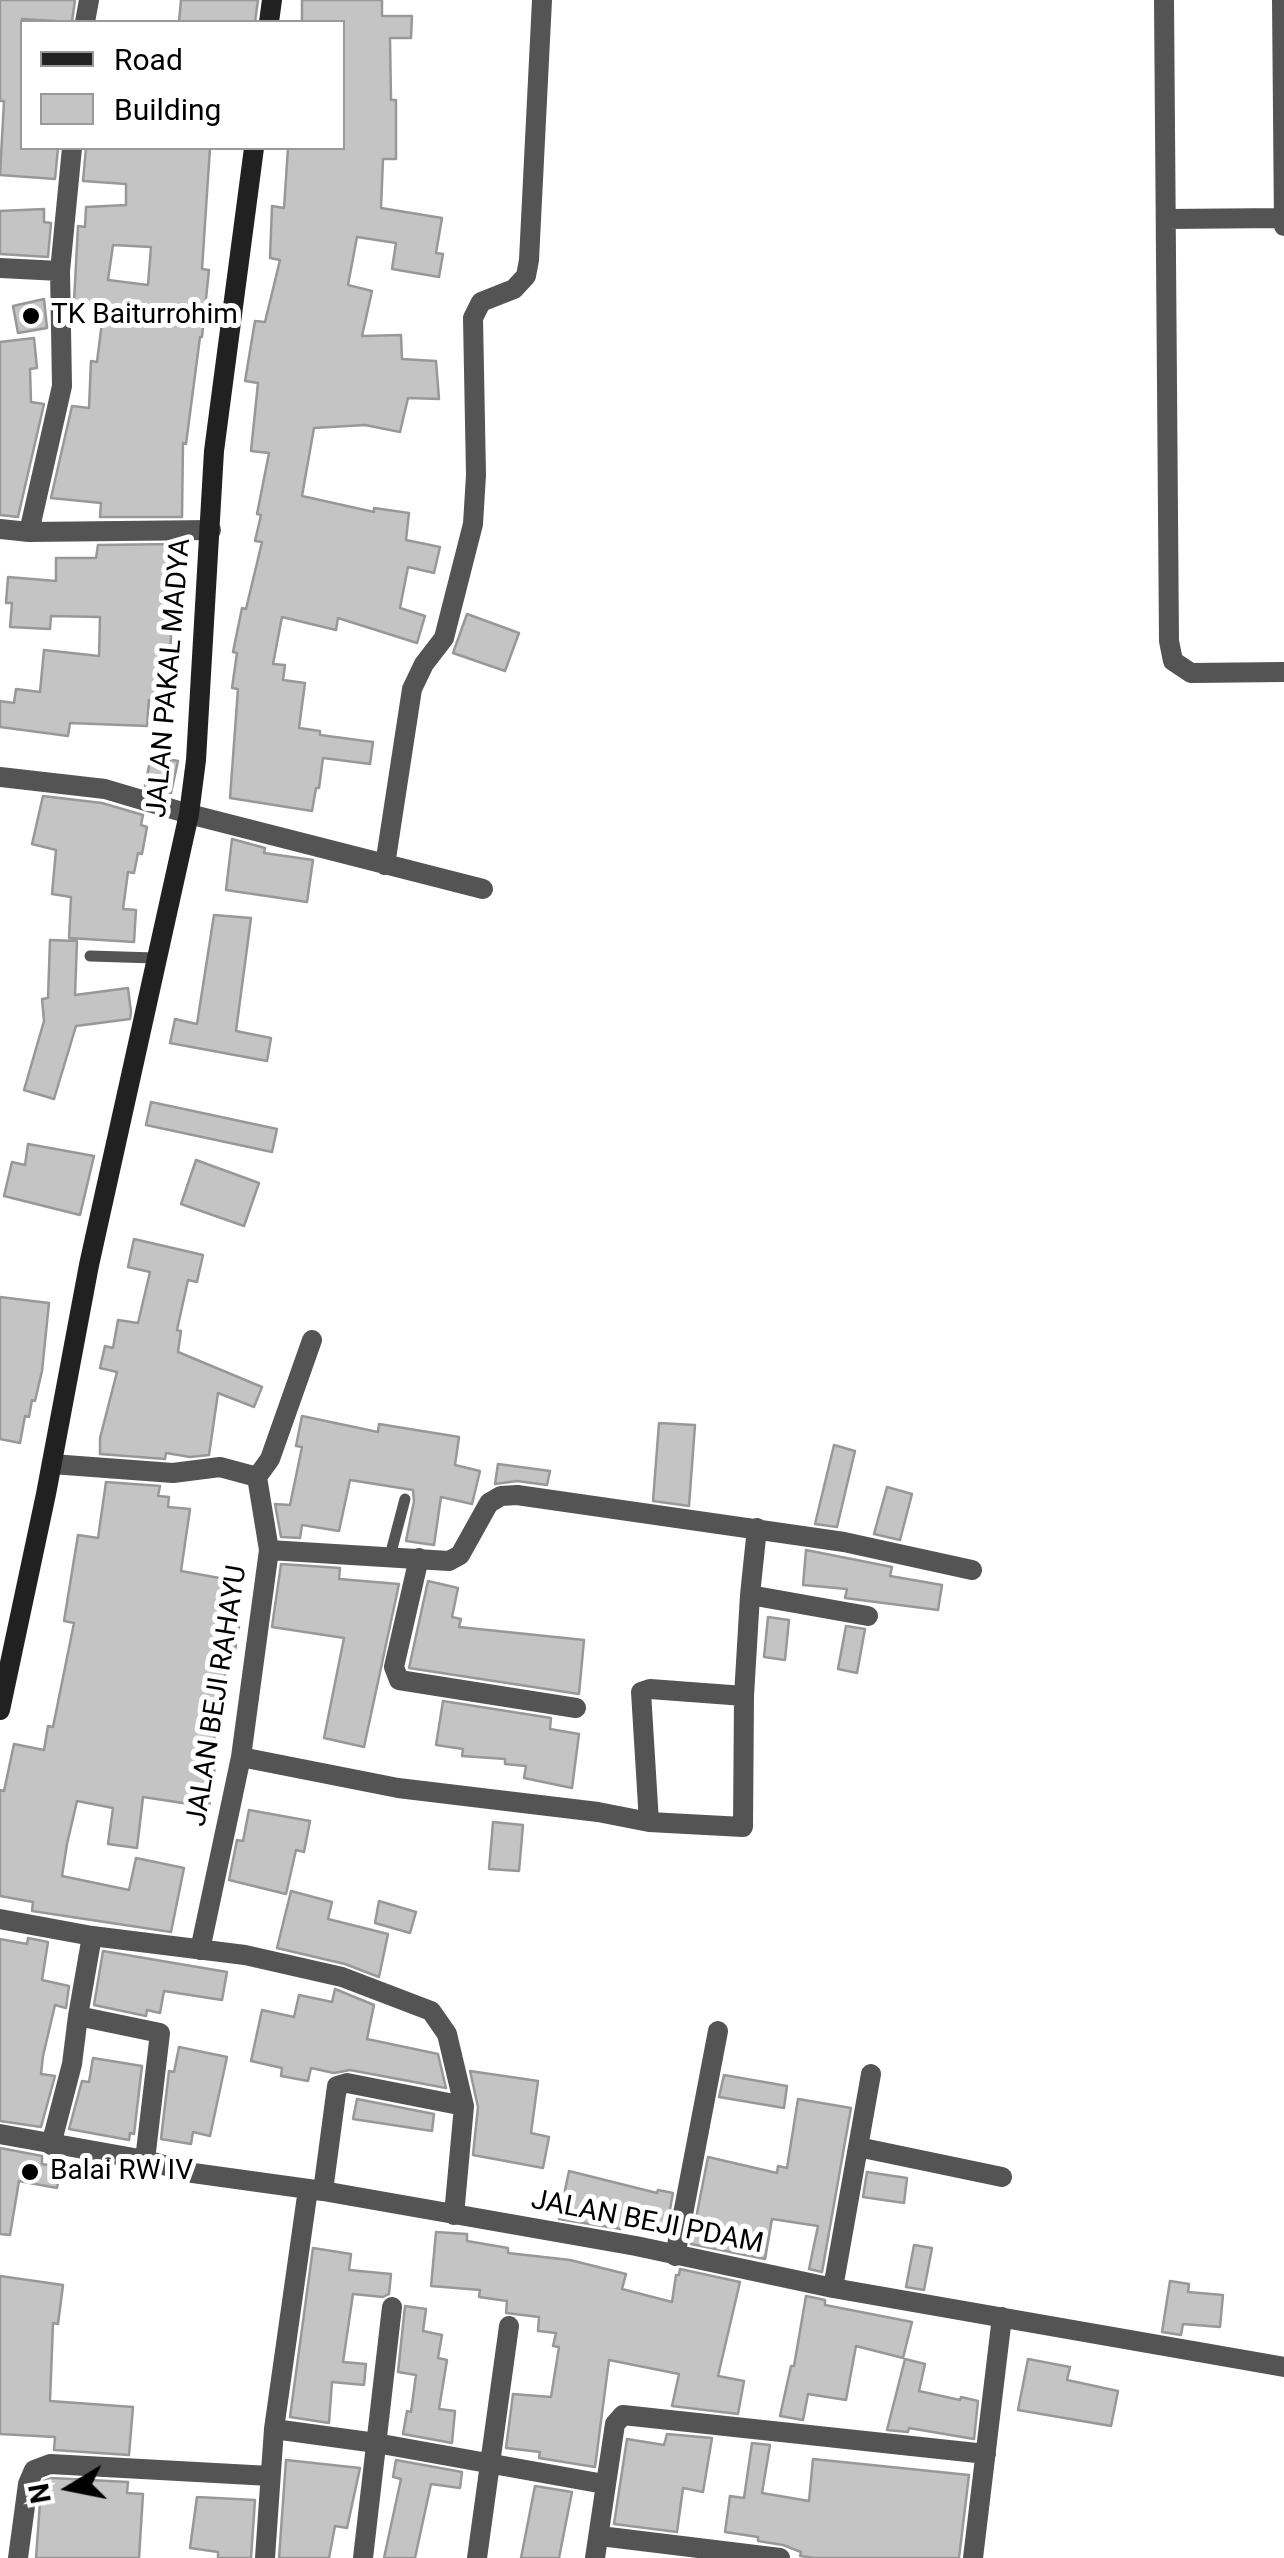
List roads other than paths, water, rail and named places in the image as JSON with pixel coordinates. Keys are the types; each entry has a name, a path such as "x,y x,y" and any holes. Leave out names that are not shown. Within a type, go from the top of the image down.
{"street":[{"path":"385,865 412,689 424,664 444,638 473,524 473,318 481,302 514,288 526,276 529,260 542,0"},
{"path":"1164,0 1169,641 1173,661 1191,673 1284,672"},
{"path":"1282,0 1284,226"},
{"path":"29,532 62,386 60,271 72,150"},
{"name":"JALAN PAKAL MADYA","path":"0,1710 89,1265 189,814 214,451 254,150"},
{"path":"1166,219 1284,218"},
{"path":"0,268 60,271"},
{"path":"0,528 29,532 211,530"},
{"path":"0,777 105,789 484,889"},
{"path":"52,1464 173,1473 220,1467 258,1477 270,1459 312,1340"},
{"name":"JALAN BEJI RAHAYU","path":"200,1950 242,1757 269,1550 258,1477"},
{"path":"269,1550 455,1560 490,1502 501,1496 517,1495 844,1542 972,1570"},
{"path":"242,1757 398,1788 650,1822 742,1827 744,1696 757,1528"},
{"path":"419,1558 394,1667 399,1680 576,1708"},
{"path":"750,1595 868,1616"},
{"path":"650,1822 640,1692 650,1688 744,1696"},
{"path":"0,1919 92,1936 245,1955 342,1978 430,2011 447,2034 464,2106 454,2215"},
{"path":"51,2145 72,2064 92,1936"},
{"path":"78,2016 160,2033 145,2160"},
{"path":"675,2256 718,2031"},
{"path":"833,2288 871,2074"},
{"path":"265,2558 274,2429 337,2086 347,2083 464,2106"},
{"name":"JALAN BEJI PDAM","path":"0,2134 145,2160 193,2173 315,2190 636,2246 833,2288 1284,2367"},
{"path":"858,2147 1002,2178"},
{"path":"363,2558 392,2307"},
{"path":"973,2558 1002,2317"},
{"path":"478,2558 509,2326"},
{"path":"595,2558 614,2424 623,2415 986,2454"},
{"path":"274,2429 604,2484"},
{"path":"18,2558 28,2484 34,2470 50,2464 270,2476"},
{"path":"600,2536 780,2558"}],"lane":[{"path":"90,956 155,958"},
{"path":"390,1556 405,1499"}],"place":[{"name":"TK Baiturrohim","path":"31,316"},
{"name":"Balai RW IV","path":"30,2172"}]}
